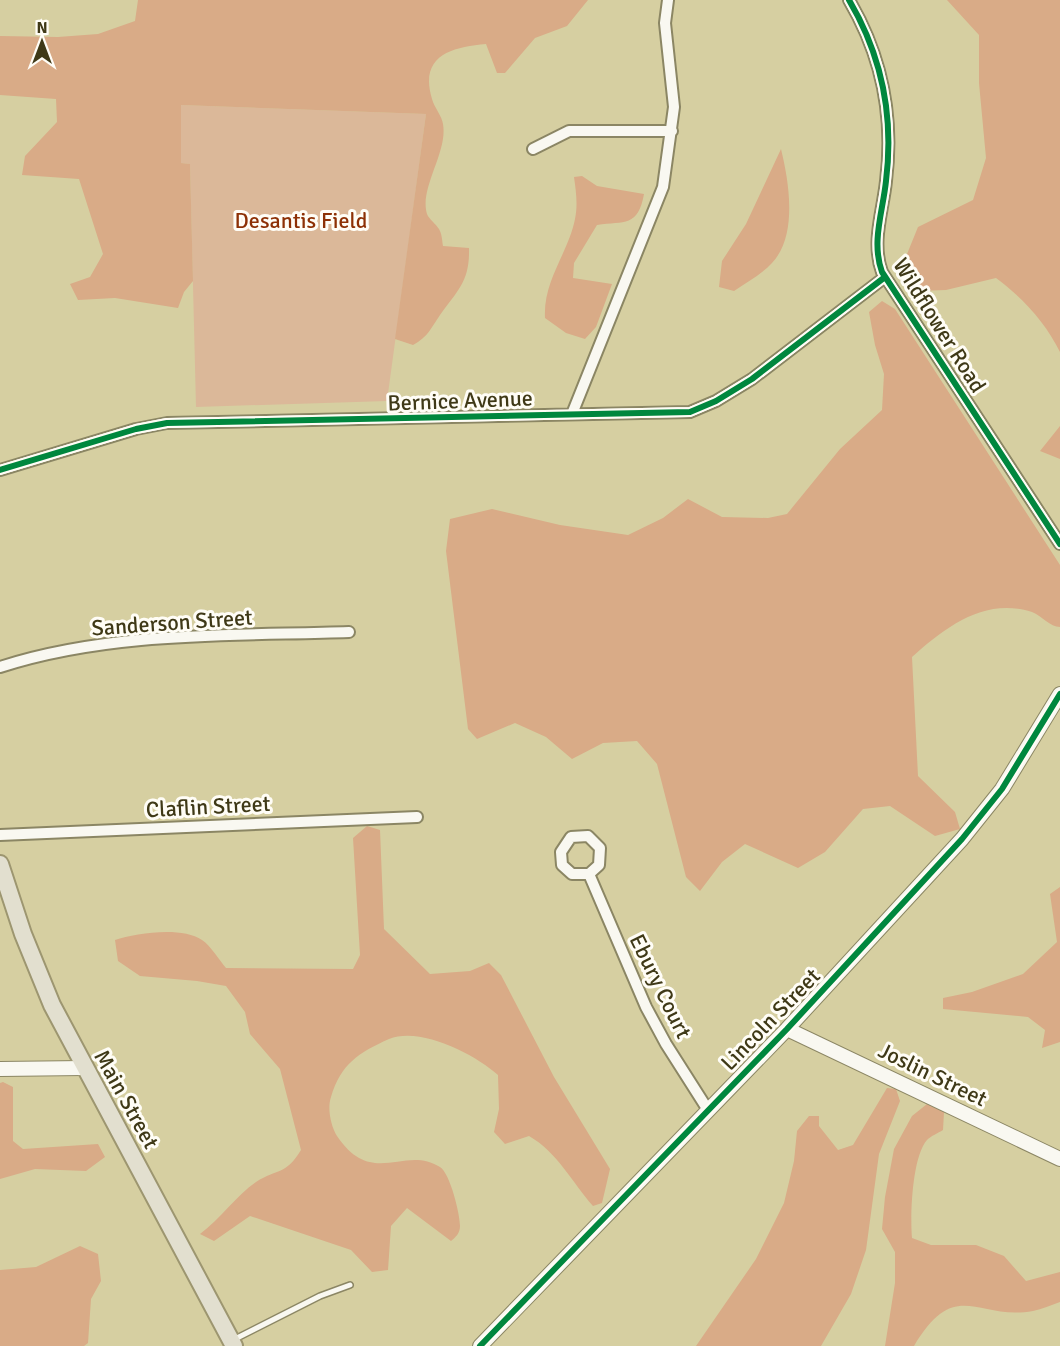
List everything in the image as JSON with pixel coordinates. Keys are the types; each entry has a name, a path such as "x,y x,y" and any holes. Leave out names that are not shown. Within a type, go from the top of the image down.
{"main road":[{"name":"Main Street","path":"0,864 40,979 84,1068 178,1236 233,1344"}],"street":[{"path":"572,414 660,198 672,131 673,91 665,23 668,0"},
{"name":"Wildflower Road","path":"849,0 872,44 886,100 889,155 878,238 879,262 885,277 1060,544"},
{"path":"533,149 569,130 672,131"},
{"name":"Bernice Avenue","path":"0,470 136,429 167,423 690,412 708,406 752,379 885,277"},
{"name":"Sanderson Street","path":"0,667 64,651 123,643 349,632"},
{"name":"Lincoln Street","path":"484,1344 787,1029 989,806 1014,771 1060,694"},
{"name":"Claflin Street","path":"0,835 417,817"},
{"name":"Ebury Court","path":"589,874 646,1007 666,1044 708,1110"},
{"name":"Joslin Street","path":"787,1029 1060,1159"},
{"path":"0,1069 84,1068"}],"lane":[{"path":"233,1344 320,1296 350,1285"}],"green space":[{"name":"Desantis Field","path":"181,105 426,114 387,401 196,407 190,164 181,163"}],"shaded area":[{"path":"138,0 588,0 567,26 535,38 505,73 497,73 486,44 450,51 434,63 429,84 433,102 442,121 443,135 427,193 427,214 440,231 443,246 469,248 469,259 465,277 457,292 429,332 413,345 395,339 426,114 181,105 181,163 190,164 193,281 184,292 178,308 115,298 78,300 70,284 90,277 103,254 79,179 22,175 25,156 57,122 56,99 0,95 0,36 58,37 98,34 135,21"},
{"path":"947,0 1060,0 1060,352 1048,331 1032,311 996,278 946,290 918,291 905,259 918,227 973,200 986,158 979,83 979,35"},
{"path":"781,149 789,192 786,238 772,263 764,271 734,291 719,287 722,261 746,224"},
{"path":"582,176 597,186 644,194 634,217 623,222 597,225 574,263 573,278 612,284 596,327 585,339 566,333 545,318 548,291 575,219 577,203 574,177"},
{"path":"882,301 895,309 1060,565 1060,627 1032,612 1014,608 998,608 982,612 952,626 912,657 918,776 955,812 960,829 935,836 890,806 863,809 825,852 798,868 745,844 722,862 700,891 686,877 657,764 637,741 603,743 572,759 546,737 515,723 477,739 468,729 446,551 450,519 492,509 560,525 628,535 663,518 688,499 722,517 768,518 787,514 840,449 882,410 884,374 875,345 869,312"},
{"path":"1060,426 1060,459 1040,451"},
{"path":"367,826 380,830 384,929 430,974 470,971 489,963 501,975 554,1077 610,1169 602,1203 593,1206 556,1159 539,1143 529,1136 505,1144 494,1132 499,1109 498,1075 462,1051 431,1039 402,1036 389,1039 368,1049 352,1061 340,1076 330,1102 333,1127 350,1152 363,1160 376,1163 427,1161 440,1167 454,1194 460,1228 451,1241 407,1208 391,1226 388,1270 372,1272 351,1250 250,1216 214,1241 200,1234 249,1187 286,1168 301,1150 280,1069 250,1034 245,1012 226,986 140,976 118,961 115,940 146,933 183,933 202,940 226,968 353,969 360,955 353,838"},
{"path":"1060,887 1060,1042 1042,1048 1045,1030 1028,1017 943,1009 943,998 972,992 1023,974 1057,942 1050,894"},
{"path":"3,1082 13,1087 13,1141 23,1149 98,1144 105,1157 86,1171 35,1169 0,1179 0,1083"},
{"path":"887,1088 896,1089 900,1101 879,1154 866,1250 851,1294 821,1346 696,1346 756,1259 784,1203 794,1161 797,1131 809,1116 819,1116 819,1126 838,1150 853,1145"},
{"path":"927,1104 944,1112 943,1130 927,1140 918,1159 912,1202 912,1238 931,1245 976,1245 1004,1256 1026,1281 1060,1272 1060,1302 1033,1311 1013,1313 968,1306 955,1307 942,1312 914,1346 885,1346 895,1283 895,1252 882,1229 885,1197 894,1149 912,1116"},
{"path":"80,1246 98,1254 101,1281 91,1299 88,1343 84,1346 0,1346 0,1270 36,1267"}],"cycle path":[{"path":"849,0 870,43 887,110 888,157 878,238 882,272 1060,544"},
{"path":"0,470 136,429 167,423 690,412 716,401 752,379 885,277"},
{"path":"480,1346 787,1029 962,839 1002,789 1060,694"}]}
